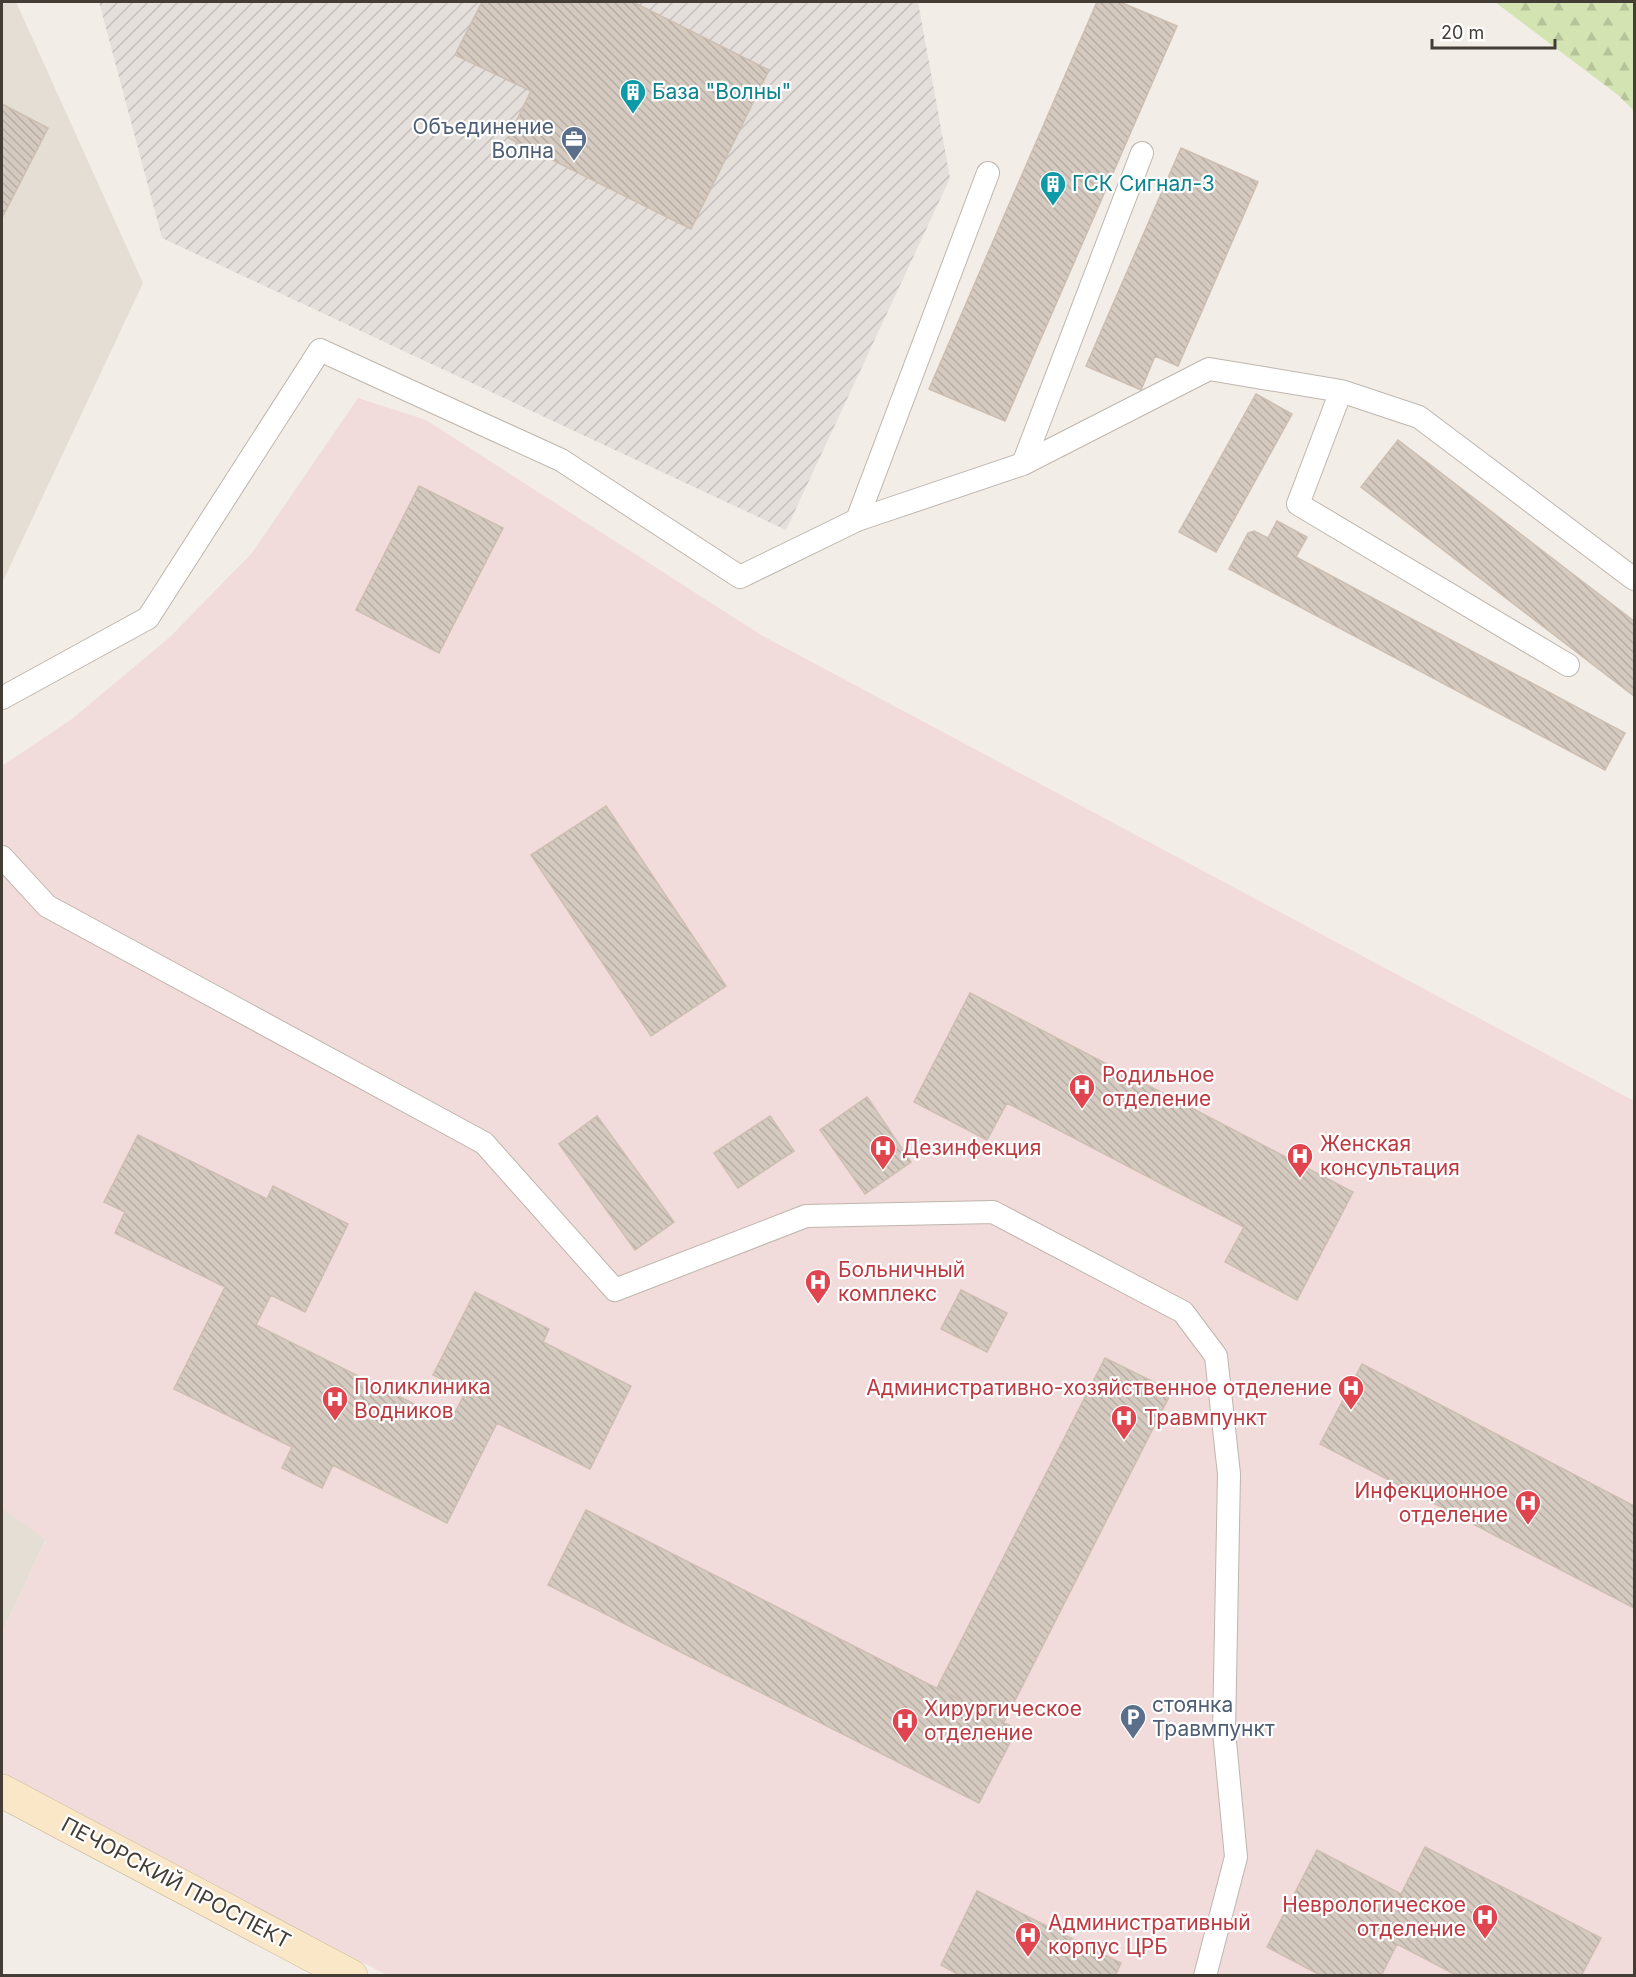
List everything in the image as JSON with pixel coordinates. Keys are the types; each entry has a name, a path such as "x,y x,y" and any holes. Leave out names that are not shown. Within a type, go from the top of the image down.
{"main road":[{"name":"ПЕЧОРСКИЙ ПРОСПЕКТ","path":"2,1791 351,1976"}],"lane":[{"path":"1023,464 1142,153"},
{"path":"857,520 988,172"},
{"path":"2,698 148,618 320,350 561,460 740,577 857,520 1023,464 1209,369 1341,391 1419,417 1635,579"},
{"path":"1341,391 1298,504 1568,665"},
{"path":"2,856 47,906 484,1143 615,1290 806,1216 993,1212 1183,1312 1216,1356 1228,1474 1224,1731 1236,1857 1205,1976"}],"shaded area":[{"path":"2,2 16,2 143,283 2,583"},
{"path":"99,2 918,2 950,178 786,530 162,238"},
{"name":"Больничный комплекс","path":"358,398 426,420 761,635 1634,1101 1634,1975 387,1975 2,1775 2,1633 46,1540 2,1508 2,766 72,719 170,637 252,553"},
{"path":"2,1508 46,1539 2,1633"}],"green space":[{"path":"1495,2 1634,2 1634,111 1618,95"}],"building":[{"name":"База \"Волны\"","path":"482,2 633,2 769,70 691,229 508,138 531,91 455,55"},
{"name":"ГСК Сигнал-3","path":"1097,2 1120,2 1177,26 1005,421 929,389"},
{"path":"2,104 48,128 2,218"},
{"name":"ГСК Сигнал-3","path":"1181,148 1258,182 1178,366 1155,356 1141,390 1086,366"},
{"path":"1256,394 1292,414 1216,552 1179,532"},
{"path":"1398,440 1634,621 1634,696 1361,487"},
{"path":"419,486 503,528 439,653 356,610"},
{"path":"1277,521 1307,537 1296,557 1625,733 1605,770 1229,569 1248,533 1254,531 1268,538"},
{"path":"606,806 726,986 651,1036 531,855"},
{"path":"970,993 1353,1192 1297,1300 1225,1262 1244,1227 1007,1103 987,1140 914,1102"},
{"path":"867,1097 911,1162 865,1194 820,1130"},
{"path":"597,1116 674,1222 635,1250 559,1144"},
{"path":"770,1116 794,1151 738,1188 714,1153"},
{"path":"138,1135 267,1199 273,1186 348,1224 305,1312 271,1295 256,1325 450,1422 466,1391 433,1375 475,1292 549,1329 543,1342 631,1386 590,1469 497,1423 447,1523 333,1465 322,1488 282,1468 292,1447 174,1389 225,1287 115,1233 125,1212 104,1202"},
{"path":"961,1290 1007,1313 987,1352 941,1329"},
{"path":"1105,1358 1172,1391 1004,1722 937,1688"},
{"path":"1362,1364 1634,1506 1634,1608 1320,1444"},
{"path":"586,1510 1017,1729 979,1803 548,1585"},
{"path":"1425,1847 1601,1938 1581,1976 1458,1976 1397,1944 1381,1976 1322,1976 1267,1947 1317,1850 1401,1894"},
{"path":"977,1891 1121,1963 1115,1976 961,1976 941,1965"}],"place":[{"name":"База \"Волны\"","path":"633,115"},
{"name":"Объединение Волна","path":"574,162"},
{"name":"ГСК Сигнал-3","path":"1053,207"},
{"name":"Родильное отделение","path":"1082,1110"},
{"name":"Дезинфекция","path":"883,1171"},
{"name":"Женская консультация","path":"1300,1179"},
{"name":"Больничный комплекс","path":"818,1305"},
{"name":"Административно-хозяйственное отделение","path":"1351,1411"},
{"name":"Поликлиника Водников","path":"335,1422"},
{"name":"Травмпункт","path":"1124,1441"},
{"name":"Инфекционное отделение","path":"1528,1526"},
{"name":"стоянка Травмпункт","path":"1133,1740"},
{"name":"Хирургическое отделение","path":"905,1744"},
{"name":"Неврологическое отделение","path":"1485,1940"},
{"name":"Административный корпус ЦРБ","path":"1028,1958"}]}
